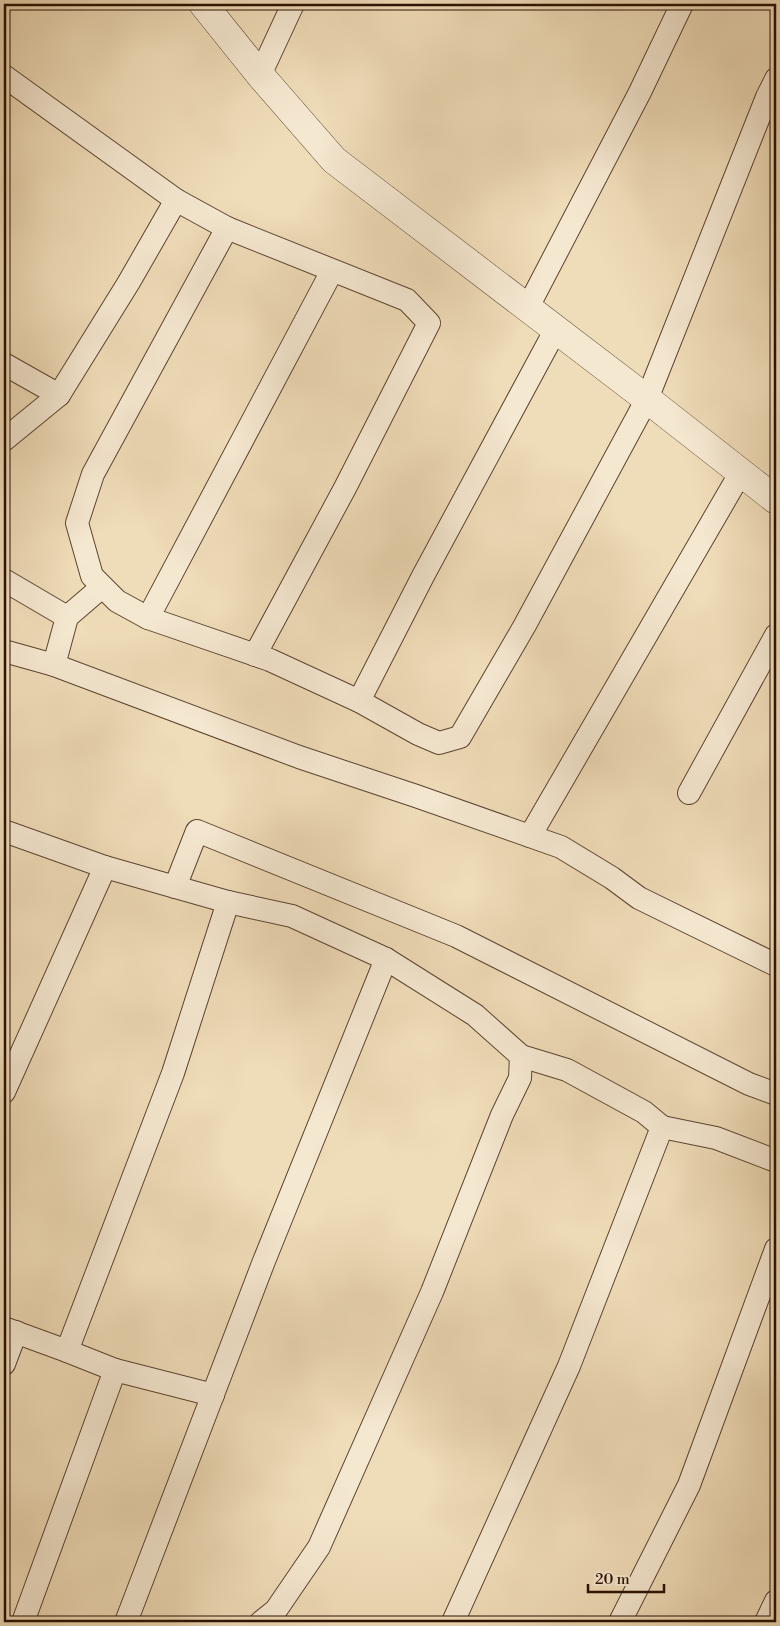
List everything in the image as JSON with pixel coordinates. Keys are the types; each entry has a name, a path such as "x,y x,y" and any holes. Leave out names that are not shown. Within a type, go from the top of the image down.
{"street":[{"path":"203,4 260,75 334,160 528,307 776,500"},
{"path":"260,75 293,4"},
{"path":"528,307 640,92 682,4"},
{"path":"4,76 176,200 227,228 407,300 429,323 345,488 255,655"},
{"path":"227,228 93,474 78,523 92,576 117,600 148,618 270,660 359,700 418,734 439,743 460,737 525,625 647,399 773,92"},
{"path":"4,440 59,395 129,282 176,200"},
{"path":"148,618 332,271"},
{"path":"359,700 423,576 556,329"},
{"path":"4,364 59,395"},
{"path":"530,836 741,472"},
{"path":"4,580 67,617"},
{"path":"54,666 67,617 102,587"},
{"path":"689,793 776,635"},
{"path":"4,650 54,666 299,757 561,847 612,878 639,898 776,964"},
{"path":"4,831 104,867 228,902 292,916 386,959 475,1016 521,1056 567,1070 644,1112 662,1127 716,1138 776,1161"},
{"path":"175,887 197,831 456,936 750,1084 776,1094"},
{"path":"4,1092 104,867"},
{"path":"68,1351 173,1073 228,902"},
{"path":"126,1622 268,1252 386,959"},
{"path":"261,1622 276,1610 319,1546 432,1292 502,1115 520,1078 521,1056"},
{"path":"453,1622 569,1366 662,1127"},
{"path":"620,1622 689,1486 776,1249"},
{"path":"4,1364 10,1330 115,1370 213,1395"},
{"path":"23,1622 115,1370"},
{"path":"766,1622 776,1601"}]}
